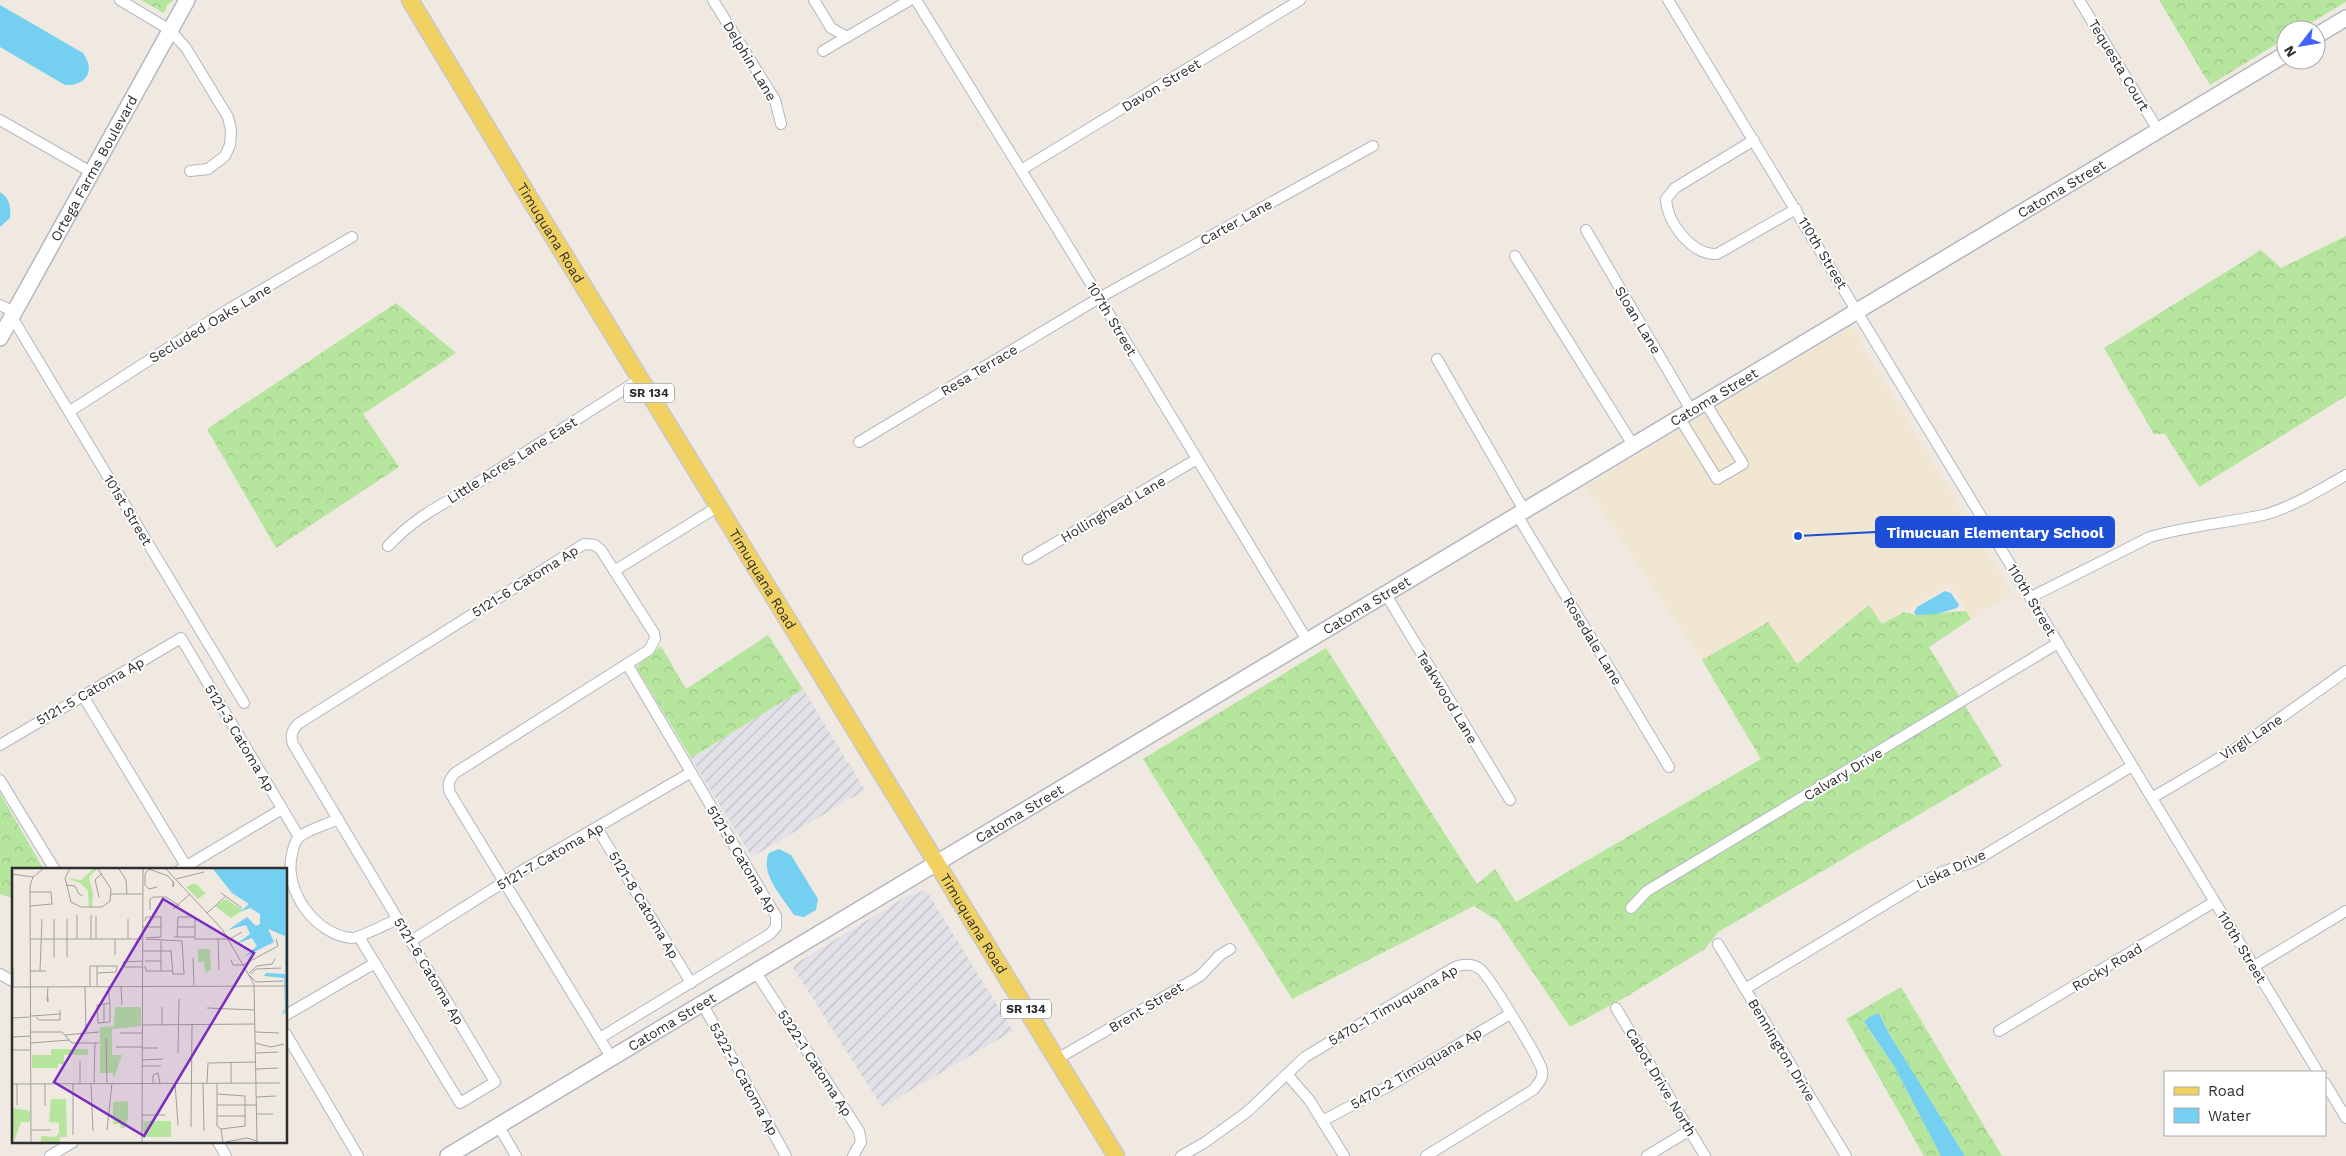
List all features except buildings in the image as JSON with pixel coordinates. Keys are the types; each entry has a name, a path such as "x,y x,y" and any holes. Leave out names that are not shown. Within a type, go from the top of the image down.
{"main road":[{"name":"Timuquana Road","path":"410,0 1116,1156"}],"street":[{"path":"120,0 170,30 186,48 228,117 231,130 230,145 225,156 208,169 190,171"},
{"name":"Ortega Farms Boulevard","path":"0,338 187,0"},
{"name":"Delphin Lane","path":"713,0 775,100 781,124"},
{"path":"814,0 831,28 847,36"},
{"path":"823,51 910,0"},
{"name":"107th Street","path":"916,0 1100,298 1307,640"},
{"name":"Davon Street","path":"1021,170 1300,0"},
{"name":"110th Street","path":"1668,0 2317,1071"},
{"name":"Tequesta Court","path":"2079,0 2158,130"},
{"path":"2326,30 2346,18"},
{"name":"Catoma Street","path":"448,1156 2276,60"},
{"path":"0,120 92,172"},
{"path":"1754,140 1675,188 1666,199 1670,217 1698,250 1717,254 1796,209"},
{"name":"Carter Lane","path":"1100,298 1373,146"},
{"name":"Sloan Lane","path":"1586,230 1685,413 1717,480 1743,464 1705,402"},
{"name":"Secluded Oaks Lane","path":"70,411 224,312 352,238"},
{"path":"1515,256 1633,445"},
{"name":"Resa Terrace","path":"859,442 1100,298"},
{"path":"0,304 13,315"},
{"name":"101st Street","path":"13,315 244,703"},
{"name":"Rosedale Lane","path":"1437,359 1520,512 1669,768"},
{"name":"Little Acres Lane East","path":"388,546 405,528 431,510 457,496 640,379"},
{"name":"Hollinghead Lane","path":"1028,559 1198,459"},
{"path":"2031,597 2150,536 2170,530 2265,514 2318,491 2346,475"},
{"path":"614,571 718,506"},
{"name":"5121-6 Catoma Ap","path":"375,963 460,1103 495,1082 293,744 291,737 293,729 298,724 584,544 595,545 601,550 654,633 655,639 649,650 455,773 450,780 450,793 506,881 611,1057"},
{"name":"Teakwood Lane","path":"1385,593 1510,800"},
{"name":"5121-5 Catoma Ap","path":"0,744 181,638"},
{"name":"5121-3 Catoma Ap","path":"181,638 299,837"},
{"name":"Calvary Drive","path":"1631,908 1647,891 2058,643"},
{"name":"5121-9 Catoma Ap","path":"600,1038 770,934 776,926 776,916 627,664"},
{"name":"Virgil Lane","path":"2152,798 2248,741 2346,671"},
{"path":"84,696 183,868 282,809"},
{"name":"Liska Drive","path":"1745,989 1922,882 1942,872 1973,862 2132,766"},
{"name":"5121-7 Catoma Ap","path":"411,941 506,881 690,772"},
{"path":"0,780 54,868"},
{"path":"338,819 299,837 293,847 290,862 297,894 306,910 327,930 340,935 360,937 376,927 398,919"},
{"name":"5121-8 Catoma Ap","path":"597,828 690,983"},
{"name":"Rocky Road","path":"1999,1031 2214,902"},
{"path":"2253,967 2346,911"},
{"path":"288,1014 375,963 360,937"},
{"name":"Bennington Drive","path":"1718,944 1846,1156"},
{"name":"Brent Street","path":"1056,1060 1200,976 1230,949"},
{"name":"5470-1 Timuquana Ap","path":"1181,1156 1204,1144 1246,1112 1305,1057 1455,967 1472,965 1482,970 1510,1014 1539,1062 1542,1078 1532,1090 1426,1156"},
{"name":"5322-1 Catoma Ap","path":"755,971 859,1131 861,1142 853,1156"},
{"path":"0,974 12,981"},
{"name":"5322-2 Catoma Ap","path":"702,1003 786,1156"},
{"name":"Cabot Drive North","path":"1616,1008 1705,1156"},
{"name":"5470-2 Timuquana Ap","path":"1322,1121 1386,1087 1510,1014"},
{"path":"288,1037 358,1156"},
{"path":"1287,1074 1310,1101 1344,1156"},
{"path":"2326,1085 2346,1118"},
{"path":"498,1126 516,1156"},
{"path":"1647,1156 1690,1130"},
{"path":"50,1156 70,1144"},
{"path":"219,1144 226,1156"}],"shaded area":[{"path":"1851,326 2012,594 1971,619 1951,585 1882,624 1869,605 1796,664 1767,622 1702,660 1585,487"},
{"path":"803,689 865,790 752,857 691,758"},
{"path":"926,890 1013,1031 882,1107 792,966 907,896"}],"green space":[{"path":"141,0 174,0 168,4 164,13"},
{"path":"2159,0 2346,0 2346,2 2316,20 2276,20 2276,44 2210,85"},
{"path":"2346,236 2346,396 2199,487 2165,434 2154,434 2104,348 2261,250 2281,268"},
{"path":"396,303 456,353 363,414 399,467 276,548 207,429"},
{"path":"1869,605 1882,624 1904,612 1916,615 1966,611 1971,619 1929,647 2002,766 1718,932 1705,949 1624,998 1570,1027 1498,921 1474,906 1292,999 1143,759 1326,648 1477,884 1495,869 1516,902 1761,759 1702,660 1768,622 1797,664"},
{"path":"768,635 803,689 691,758 636,667 661,646 686,689"},
{"path":"0,793 43,868 12,868 12,898 0,894"},
{"path":"1901,987 2002,1156 1965,1156 1888,1032 1880,1013 1864,1023 1894,1066 1941,1156 1924,1156 1846,1019"}],"water":[{"path":"0,5 83,53 89,66 87,76 78,83 65,85 0,47"},
{"path":"0,192 8,200 10,218 0,227"},
{"path":"1945,591 1951,593 1959,605 1957,608 1937,614 1916,615 1914,612 1917,607"},
{"path":"779,849 791,855 818,899 816,910 804,917 794,915 774,885 767,869 769,853"},
{"path":"1879,1013 1888,1032 1965,1156 1941,1156 1894,1066 1864,1022 1869,1017"}],"place":[{"name":"Timucuan Elementary School","path":"1798,536"}]}
